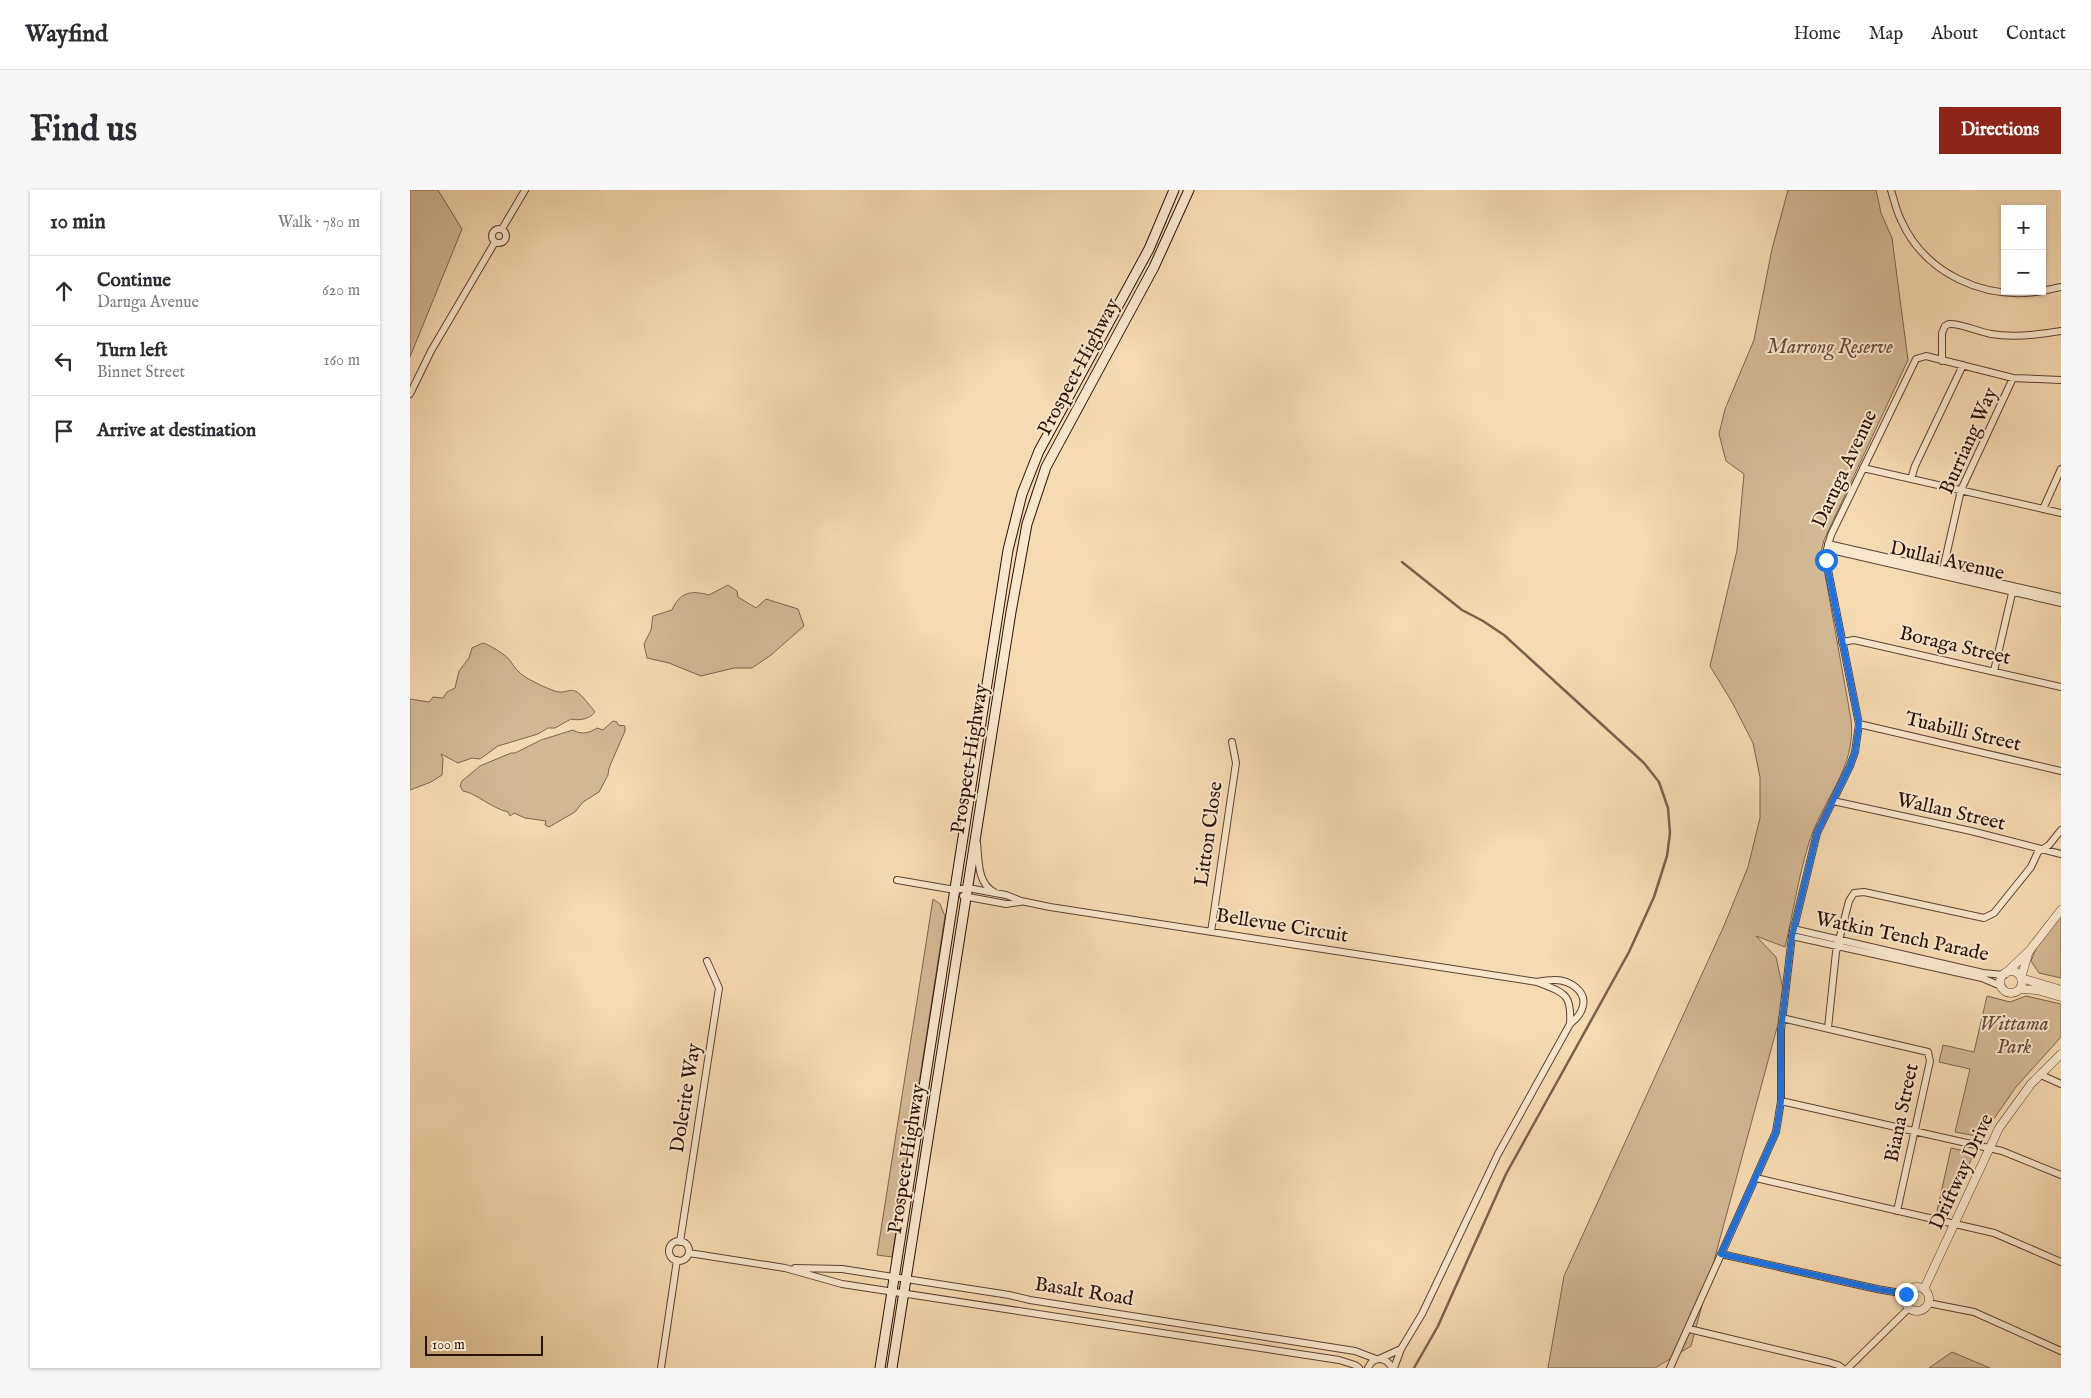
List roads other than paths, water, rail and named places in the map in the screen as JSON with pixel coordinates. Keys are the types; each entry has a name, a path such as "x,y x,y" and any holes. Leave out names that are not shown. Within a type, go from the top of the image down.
{"main road":[{"name":"Prospect Highway","path":"880,1368 1008,550 1022,494 1039,451 1149,248 1174,190"},
{"name":"Prospect Highway","path":"892,1368 1024,537 1040,480 1083,396 1161,253 1189,190"}],"street":[{"path":"410,394 431,351 495,242 491,236 493,231 497,228 502,229 525,190"},
{"path":"1891,190 1900,219 1925,255 1952,276 1983,290 2001,293"},
{"path":"2046,290 2061,287"},
{"path":"1942,360 1942,333 1945,326 1949,324 2008,336 2025,336 2061,331"},
{"name":"Daruga Avenue","path":"1670,1368 1776,1132 1781,1101 1782,1018 1792,932 1813,844 1855,752 1859,724 1826,560 1827,546 1916,359 1926,356 2013,378 2061,380"},
{"path":"1912,479 1915,466 1963,365"},
{"name":"Burriang Way","path":"1942,573 1961,490 2013,378"},
{"path":"1863,468 2061,513"},
{"path":"2043,509 2061,469"},
{"name":"Dullai Avenue","path":"1827,546 2013,589 2061,597"},
{"path":"1994,671 2013,589"},
{"name":"Dullai Avenue","path":"2013,589 2061,603"},
{"name":"Boraga Street","path":"1842,642 1854,640 2061,687"},
{"name":"Tuabilli Street","path":"1859,724 2061,771"},
{"name":"Litton Close","path":"1211,932 1236,763 1232,742"},
{"name":"Wallan Street","path":"1833,801 1971,831 2061,854"},
{"path":"1828,1028 1839,943 1849,901 1854,893 1864,892 1984,918 1994,913 2031,867 2041,849 2049,845 2061,830"},
{"path":"976,837 982,880 988,888 998,894"},
{"name":"Bellevue Circuit","path":"897,880 955,890 1006,904 1021,902"},
{"name":"Bellevue Circuit","path":"967,893 1006,895 1021,902 1537,982 1566,995 1571,1005 1570,1024"},
{"path":"2061,910 2030,950 2001,980 2001,986 2005,991 2011,993 2020,989 2037,990 2061,997"},
{"name":"Watkin Tench Parade","path":"1792,932 1982,978 2001,986"},
{"name":"Watkin Tench Parade","path":"1839,943 1983,973 2005,974"},
{"path":"2020,989 2022,984 2021,978 2030,950"},
{"name":"Dolerite Way","path":"680,1242 718,988 707,960"},
{"path":"2005,974 2015,972 2021,978 2061,990"},
{"name":"Bellevue Circuit","path":"1393,1368 1401,1349 1422,1314 1498,1154 1570,1024 1582,1010 1581,993 1577,988 1563,981 1537,982"},
{"name":"Biana Street","path":"1782,1018 1928,1052 1930,1061 1897,1211"},
{"name":"Driftway Drive","path":"1924,1289 1988,1148 2008,1113 2031,1084 2061,1054"},
{"path":"2042,1075 2061,1084"},
{"path":"1781,1101 1988,1148 2019,1157 2061,1175"},
{"path":"1756,1178 2004,1236 2061,1262"},
{"path":"680,1242 686,1244 689,1254 683,1260 677,1260 672,1257 670,1251 672,1245 680,1242"},
{"name":"Basalt Road","path":"689,1254 785,1268 842,1269 1075,1308 1355,1351 1377,1359 1386,1360 1393,1368"},
{"path":"1721,1254 1906,1294 1915,1287 1924,1289 1929,1298 1928,1303 1920,1310 1909,1308 1906,1304 1906,1294"},
{"path":"661,1368 677,1260"},
{"name":"Basalt Road","path":"785,1268 842,1284 1339,1360 1359,1368"},
{"path":"1928,1303 1974,1312 2061,1351"},
{"path":"1073,1318 1075,1308"},
{"path":"1848,1368 1909,1308"},
{"path":"1689,1329 1828,1362 1842,1368"},
{"path":"1368,1368 1377,1359 1401,1349"}],"waterway":[{"path":"1402,562 1462,610 1504,635 1644,763 1659,782 1668,808 1670,833 1667,856 1654,897 1629,952 1506,1174 1438,1326 1414,1368"}],"park label":[{"name":"Marrong Reserve","path":"1830,347"},
{"name":"Wittama Park","path":"2014,1036"}]}
